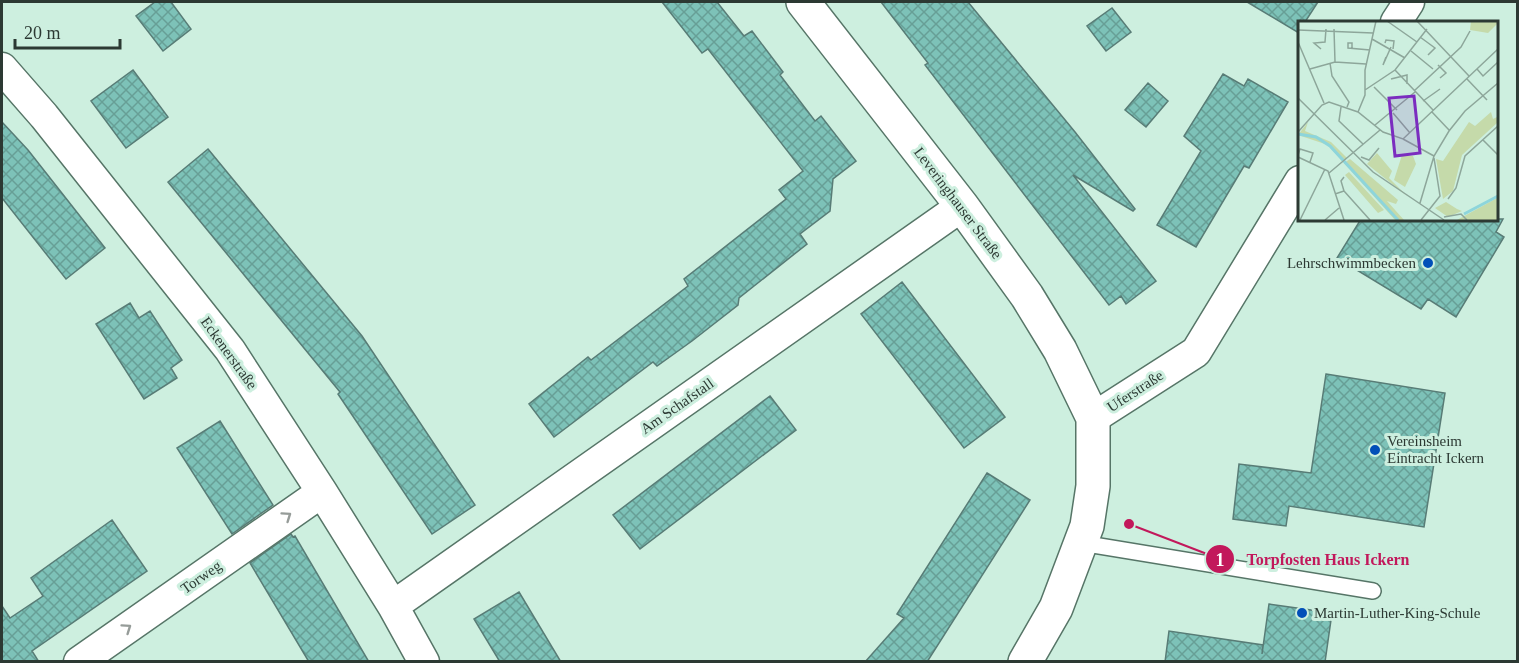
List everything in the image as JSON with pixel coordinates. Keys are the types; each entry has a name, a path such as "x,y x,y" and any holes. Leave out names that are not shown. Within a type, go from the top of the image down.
{"main road":[{"name":"Leveringhauser Straße","path":"802,2 962,206 1027,296 1060,350 1093,418"},
{"name":"Uferstraße","path":"1024,662 1056,608 1087,526 1093,486 1093,418"}],"street":[{"path":"1397,21 1409,2"},
{"name":"Eckenerstraße","path":"2,68 44,116 230,350 393,606 424,662"},
{"name":"Uferstraße","path":"1093,418 1196,352 1298,184"},
{"name":"Am Schafstall","path":"393,606 962,206"},
{"name":"Torweg","path":"79,662 322,492"}],"lane":[{"path":"1081,543 1373,591"}],"building":[{"path":"155,2 171,2 191,29 163,51 136,16"},
{"path":"662,2 717,2 744,36 752,31 783,72 780,75 815,121 821,116 856,161 833,179 830,211 800,234 807,244 739,298 738,305 692,341 657,366 653,362 554,437 529,404 588,357 591,360 688,286 684,279 786,199 779,190 803,171 708,49 702,53"},
{"path":"881,2 968,2 1135,209 1133,211 1073,175 1156,281 1126,304 1121,296 1109,305 925,65 928,63"},
{"path":"1247,2 1318,2 1306,21 1298,21 1298,32"},
{"path":"1112,8 1131,32 1106,51 1087,26"},
{"path":"133,70 168,117 126,148 91,101"},
{"path":"1223,74 1244,86 1248,79 1288,102 1249,168 1244,166 1196,247 1157,225 1201,151 1184,136"},
{"path":"1148,83 1168,101 1146,127 1125,110"},
{"path":"2,122 28,150 105,248 66,279 2,198"},
{"path":"208,149 362,336 475,505 432,534 338,394 340,392 168,182"},
{"name":"Lehrschwimmbecken","path":"1503,219 1496,232 1504,237 1456,317 1428,299 1421,309 1337,258 1360,220"},
{"path":"902,282 1005,417 964,448 861,314"},
{"path":"130,303 139,318 150,311 182,360 171,368 177,378 144,399 96,324"},
{"name":"Vereinsheim Eintracht Ickern","path":"1326,374 1445,393 1424,527 1289,506 1286,526 1233,519 1239,464 1311,473"},
{"path":"770,396 796,430 640,549 613,515"},
{"path":"220,421 273,505 232,534 177,448"},
{"path":"987,473 1030,500 927,662 865,662 904,618 897,614"},
{"path":"112,520 147,571 32,651 39,662 2,662 2,606 10,618 43,596 31,578"},
{"path":"291,534 295,536 369,662 309,662 250,563"},
{"path":"519,592 561,662 500,662 474,619"},
{"path":"1269,604 1332,613 1325,662 1165,662 1169,631 1263,645 1262,654"}],"place":[{"name":"Lehrschwimmbecken","path":"1428,263"},
{"name":"Vereinsheim Eintracht Ickern","path":"1375,450"},
{"name":"Torpfosten Haus Ickern","path":"1129,524"},
{"name":"Martin-Luther-King-Schule","path":"1302,613"}]}
